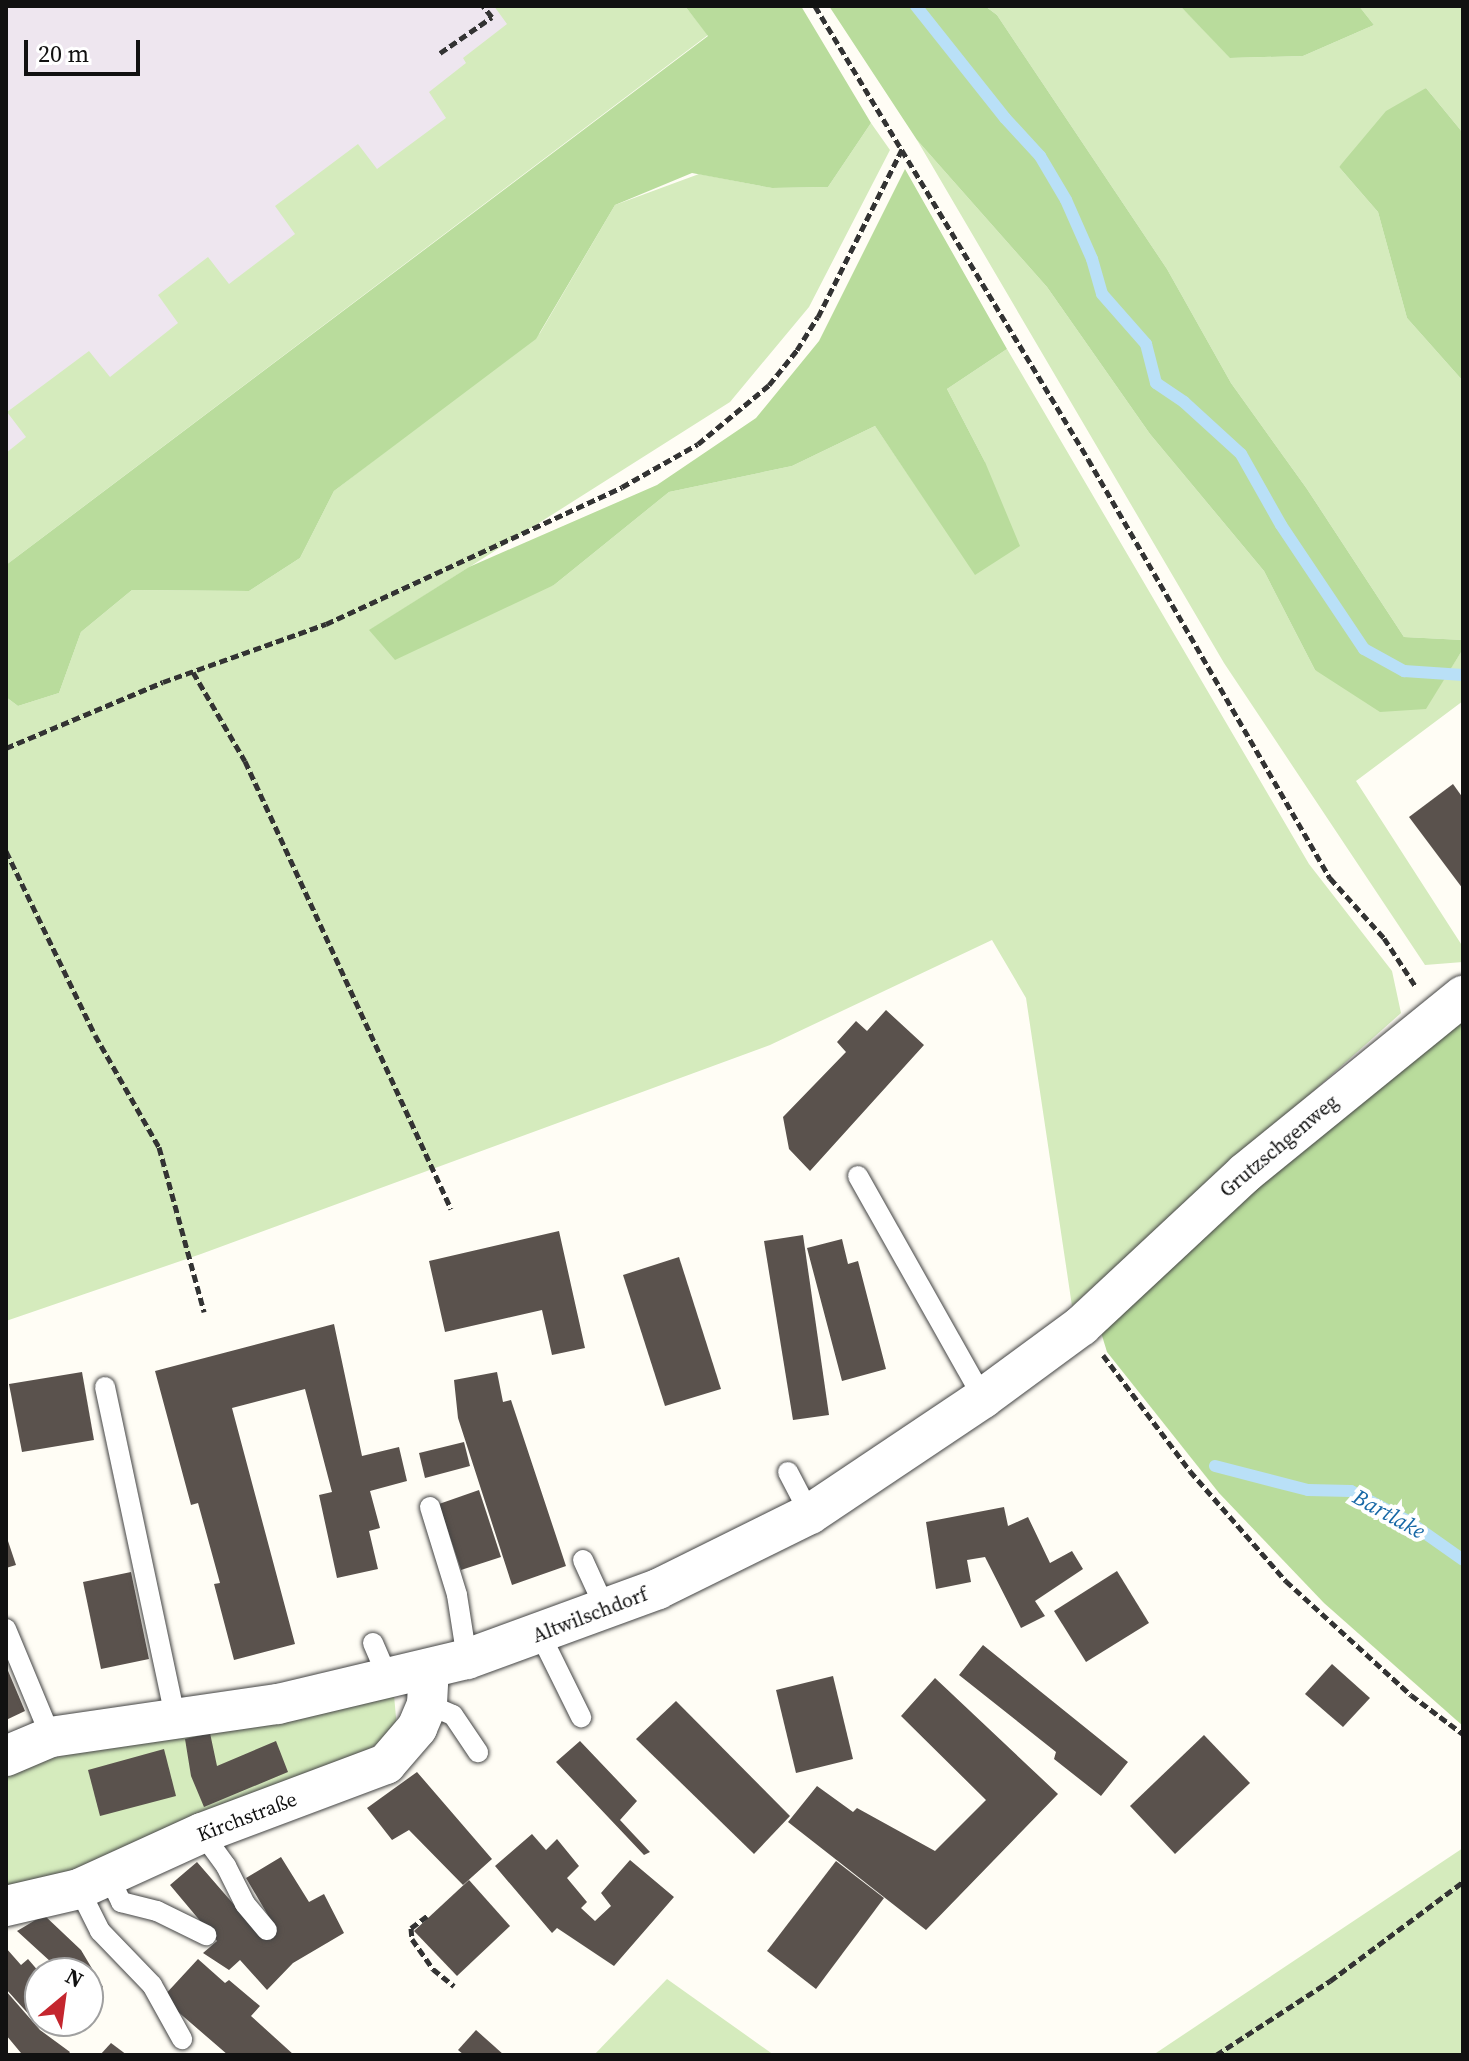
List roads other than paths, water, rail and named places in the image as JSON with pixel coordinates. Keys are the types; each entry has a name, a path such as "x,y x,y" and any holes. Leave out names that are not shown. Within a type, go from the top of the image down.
{"street":[{"name":"Grutzschgenweg","path":"1092,1315 1245,1173 1453,1004"},
{"name":"Altwilschdorf","path":"6,1756 51,1737 278,1704 389,1680 428,1686 467,1659 540,1634 712,1564 810,1514 983,1398 1092,1315"},
{"name":"Kirchstraße","path":"6,1906 94,1883 202,1833 386,1764 417,1728 428,1686"}],"lane":[{"path":"858,1176 983,1398"},
{"path":"105,1387 176,1720"},
{"path":"788,1472 810,1514"},
{"path":"430,1507 457,1595 467,1659"},
{"path":"583,1560 605,1608"},
{"path":"6,1629 51,1737"},
{"path":"540,1634 581,1717"},
{"path":"373,1643 389,1680"},
{"path":"428,1686 453,1715 478,1752"},
{"path":"202,1833 226,1866 245,1904 267,1930"},
{"path":"94,1883 121,1902 157,1911 206,1935"},
{"path":"94,1883 100,1931 152,1985 182,2039"}],"waterway":[{"path":"916,6 1005,118 1040,156 1066,200 1092,259 1102,294 1146,344 1156,383 1184,402 1241,454 1281,525 1364,649 1404,671 1463,675"},
{"name":"Bartlake","path":"1215,1466 1308,1490 1351,1491 1408,1521 1463,1560"}]}
